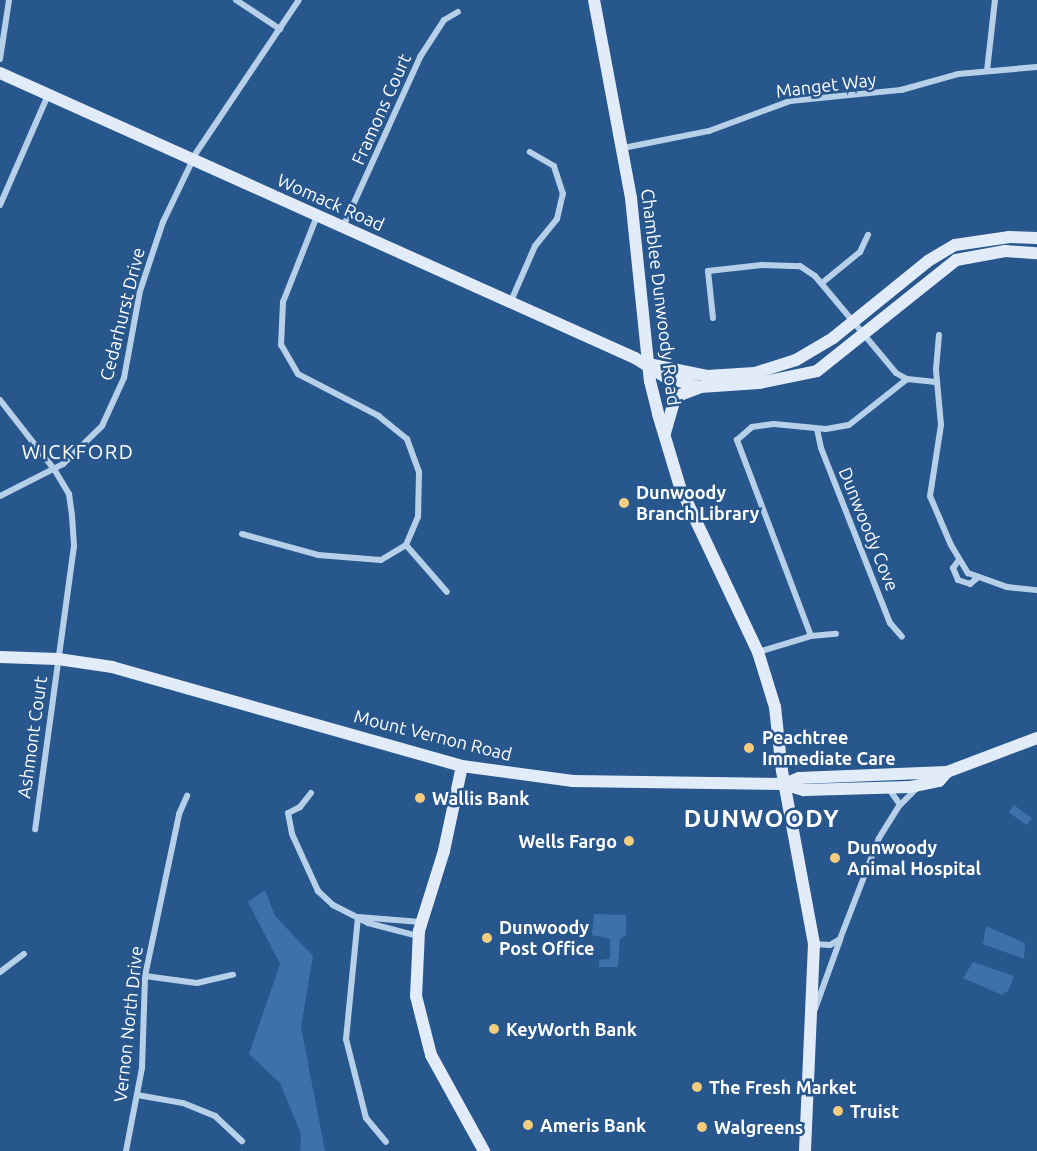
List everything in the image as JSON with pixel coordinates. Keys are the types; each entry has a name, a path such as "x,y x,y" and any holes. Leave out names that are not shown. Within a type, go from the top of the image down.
{"street":[{"path":"0,59 9,0"},
{"path":"236,0 280,29"},
{"name":"Cedarhurst Drive","path":"0,496 54,469 92,438 115,402 148,258 192,161 299,0"},
{"name":"Chamblee Dunwoody Road","path":"594,0 623,148 648,364 664,434 698,531 758,652 775,707 784,784 814,944 814,1012 805,1151"},
{"path":"987,70 995,0"},
{"name":"Framons Court","path":"343,228 420,57 444,20 458,12"},
{"name":"Manget Way","path":"623,148 709,131 790,101 901,90 987,70 1037,67"},
{"name":"Womack Road","path":"0,73 648,364"},
{"path":"0,205 48,94"},
{"path":"511,301 535,246 557,219 563,194 554,166 530,152"},
{"path":"242,534 318,555 381,560 406,545 414,531 420,496 419,472 407,439 379,416 298,374 281,345 283,302 317,216"},
{"path":"822,284 860,252 868,235"},
{"path":"648,364 707,376 754,373 796,360 833,338 928,261 955,245 1009,237 1037,238"},
{"path":"664,434 675,397 700,387 759,383 817,371 956,260 1005,251 1037,253"},
{"path":"713,318 708,271 791,264 808,271 822,284 896,373 907,379 936,382"},
{"path":"939,335 936,382 941,425 930,496 959,560 976,579 1037,590"},
{"path":"648,364 665,377 700,387"},
{"path":"811,636 737,440 742,432 752,427 774,424 817,429 849,425 907,379"},
{"name":"Ashmont Court","path":"0,400 54,469 69,494 74,546 35,829"},
{"name":"Dunwoody Cove","path":"817,429 821,448 890,623 902,637"},
{"path":"406,545 447,592"},
{"path":"959,560 953,568 958,580 970,584 976,579"},
{"path":"758,652 811,636 836,634"},
{"name":"Mount Vernon Road","path":"0,657 59,654 188,686 462,765 573,782 784,784 799,778 947,772 1037,738"},
{"path":"462,765 444,851 418,936 416,996 424,1033 437,1069 484,1151"},
{"path":"784,784 804,789 918,787 939,781 947,772"},
{"path":"814,1012 879,838 900,805 918,787"},
{"path":"888,788 900,805"},
{"path":"311,793 300,807 288,813 292,834 318,891 333,905 358,917 418,936"},
{"name":"Vernon North Drive","path":"126,1151 142,1068 144,976 179,814 187,796"},
{"path":"358,917 421,922"},
{"path":"358,917 346,1039 366,1118 386,1142"},
{"path":"814,944 830,945 840,939"},
{"path":"0,972 24,954"},
{"path":"144,976 197,983 233,975"},
{"path":"137,1095 183,1103 215,1116 242,1141"}],"shaded area":[{"path":"1014,805 1032,818 1027,825 1009,812"},
{"path":"265,890 275,916 313,956 301,1027 325,1151 300,1151 301,1134 280,1083 249,1054 280,964 248,902"},
{"path":"594,914 626,915 626,935 620,939 618,967 599,967 599,960 610,959 610,939 592,935"},
{"path":"986,926 1025,943 1024,959 983,944"},
{"path":"973,962 1014,976 1009,990 1002,995 963,978"}],"place":[{"name":"Dunwoody Branch Library","path":"624,503"},
{"name":"Peachtree Immediate Care","path":"749,748"},
{"name":"Wallis Bank","path":"420,798"},
{"name":"Wells Fargo","path":"629,841"},
{"name":"Dunwoody Animal Hospital","path":"835,858"},
{"name":"Dunwoody Post Office","path":"487,938"},
{"name":"KeyWorth Bank","path":"494,1029"},
{"name":"The Fresh Market","path":"697,1087"},
{"name":"Truist","path":"838,1111"},
{"name":"Ameris Bank","path":"528,1125"},
{"name":"Walgreens","path":"702,1127"}],"district":[{"name":"WICKFORD","path":"78,451"},
{"name":"DUNWOODY","path":"762,819"}]}
